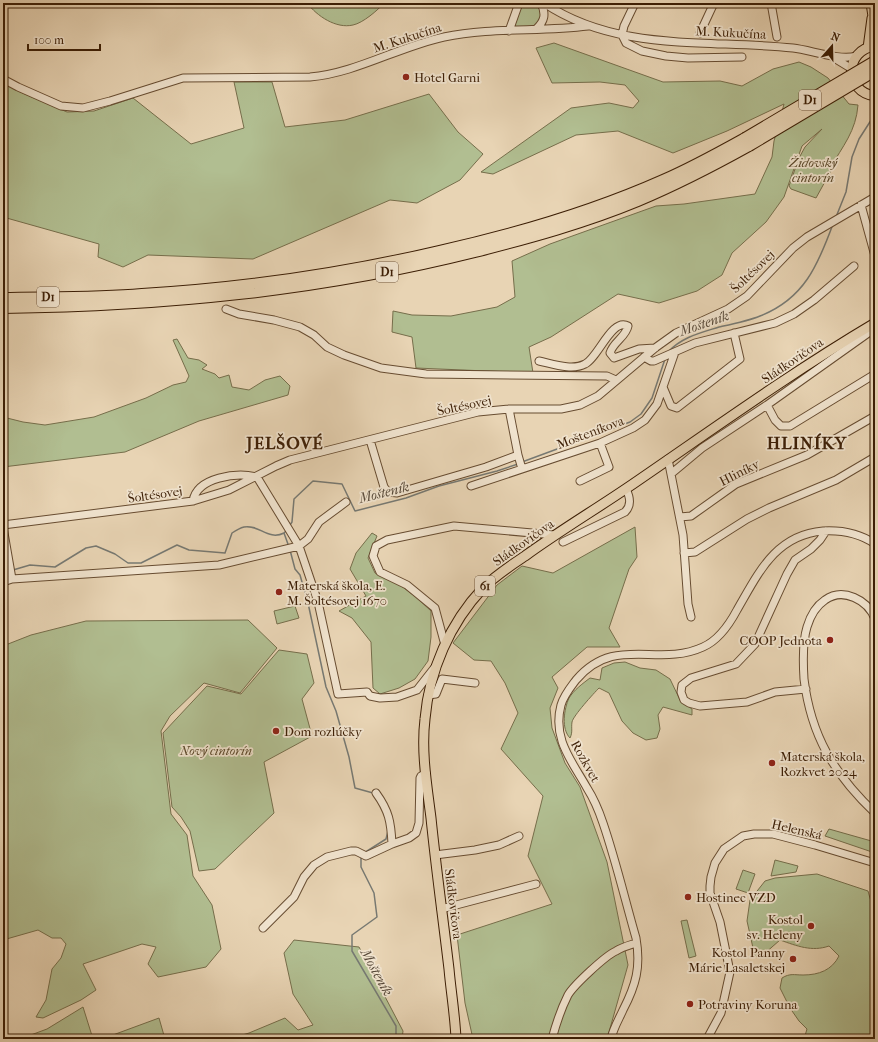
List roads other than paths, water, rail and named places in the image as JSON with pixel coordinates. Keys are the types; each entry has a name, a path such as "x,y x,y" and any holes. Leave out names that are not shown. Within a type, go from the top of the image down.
{"highway":[{"name":"D1","path":"3,308 138,304 202,299 307,286 416,266 509,244 606,213 638,201 691,177 875,61"},
{"name":"D1","path":"3,298 139,295 217,288 305,277 407,258 505,235 602,205 670,177 747,142 875,71"}],"main road":[{"path":"871,3 871,47 856,56 852,69 854,81 858,88 875,96"},
{"path":"872,18 875,28"},
{"path":"874,329 875,323"},
{"name":"Sládkovičova","path":"456,1039 426,773 424,733 428,695 436,666 445,645 458,622 484,587 502,571 823,355 875,323"}],"street":[{"path":"509,31 519,3"},
{"path":"536,29 543,22 544,18 544,10 541,3"},
{"path":"544,3 564,15 588,26"},
{"path":"635,3 624,26 622,35 626,43 642,51 666,56 688,58 742,57"},
{"path":"700,32 714,3"},
{"path":"771,3 777,37"},
{"name":"M. Kukučína","path":"3,79 61,106 88,107 184,78 310,77 327,75 443,37 467,33 588,26 622,35 655,40 794,48 846,58 856,56"},
{"name":"M. Kukučína","path":"829,55 852,69"},
{"name":"Šoltésovej","path":"11,573 3,526 193,501 229,490 290,460 478,412 561,409 580,405 598,396 655,348 676,333 728,309 747,296 793,248 806,237 875,196"},
{"path":"861,205 875,256"},
{"path":"644,357 654,361 695,343 775,323 794,314 814,300 854,266"},
{"path":"226,309 239,314 274,320 300,327 314,335 327,347 344,355 381,368 426,374 607,376 616,380"},
{"path":"540,361 565,366 585,364 595,356 607,336 620,325 625,324 628,326 627,331 611,348 610,354 614,358 639,349 655,348"},
{"name":"Sládkovičova","path":"672,473 702,448 767,405 874,329"},
{"path":"663,387 671,406 677,408 740,359 734,333"},
{"name":"Mošteníkova","path":"370,440 384,487 388,492 397,493 486,467 520,462 600,443 633,428 645,420 657,404 663,387 669,354"},
{"path":"767,405 775,420 781,426 790,426 875,374"},
{"path":"509,410 520,462"},
{"name":"Hliníky","path":"680,517 691,516 736,484 807,455 875,416"},
{"path":"580,481 609,467 600,443"},
{"path":"684,553 695,552 747,519 769,508 836,480 875,457"},
{"path":"668,459 680,517 688,604 691,617"},
{"name":"Mošteníkova","path":"471,486 520,462"},
{"path":"193,501 197,490 208,482 238,474 247,474 257,477 299,546 318,602 338,694 367,692 370,696 380,698 397,697 417,690 436,666"},
{"name":"Sládkovičova","path":"563,542 625,512 630,504 630,498 626,489"},
{"path":"3,582 11,573 219,565 299,546 308,538 319,522 346,502"},
{"path":"445,645 435,608 407,585 380,572 374,556 376,546 387,540 454,526 554,535"},
{"name":"Rozkvet","path":"611,1039 634,984 638,956 636,943 603,824 593,798 573,766 562,741 559,722 561,706 568,690 582,674 597,661 603,659 629,654 679,654 703,647 712,642 719,636 731,620 765,563 774,553 789,542 815,532 835,530 852,533 875,544"},
{"path":"806,689 775,692 746,702 700,706 684,700 681,692 682,685 691,678 736,664 755,644 787,574 795,560 811,549 826,531"},
{"path":"875,619 870,609 865,604 850,596 838,595 825,600 811,616 805,636 803,659 806,689 818,735 827,754 847,783 875,813"},
{"path":"428,695 436,694 442,679 475,683"},
{"name":"Sládkovičova","path":"263,928 294,897 304,877 314,865 327,857 351,851 356,851 366,856 409,838 416,833 419,824 420,778 426,773"},
{"path":"376,793 385,806 392,827 392,844"},
{"name":"Helenská","path":"706,1039 719,1018 730,972 720,922 710,893 711,876 715,863 727,846 743,836 754,834 773,834 875,863"},
{"path":"435,855 475,850 499,845 519,836"},
{"path":"441,909 536,884"},
{"path":"552,1039 568,995 574,988 615,951 636,943"}],"waterway":[{"name":"Mošteník","path":"836,217 846,192 852,157 859,139 875,114"},
{"name":"Mošteník","path":"668,352 685,339 705,331 755,318 775,309 788,300 798,290 815,267 833,224"},
{"name":"Mošteník","path":"522,462 630,422 641,414 652,398 665,359"},
{"name":"Mošteník","path":"290,525 292,522 294,499 313,481 342,484 355,511 406,498 439,486 518,464"},
{"path":"13,570 30,565 55,567 86,548 96,546 115,554 128,563 141,563 177,545 189,550 225,553 232,533 244,527 254,528 273,535 284,533"},
{"name":"Mošteník","path":"287,530 284,533 289,547"},
{"name":"Mošteník","path":"290,550 295,569 300,575 308,603 326,687 336,711 349,757 355,788 373,793"},
{"path":"3,573 9,571"},
{"name":"Mošteník","path":"364,853 386,839 388,831"},
{"name":"Mošteník","path":"361,856 361,867 374,893 377,917 352,935 352,951 396,1026 396,1039"}],"place":[{"name":"Hotel Garni","path":"406,77"},
{"name":"Materská škola, E. M. Šoltésovej 1670","path":"279,592"},
{"name":"COOP Jednota","path":"830,640"},
{"name":"Dom rozlúčky","path":"276,731"},
{"name":"Materská škola, Rozkvet 2024","path":"772,763"},
{"name":"Hostinec VZD","path":"688,897"},
{"name":"Kostol sv. Heleny","path":"811,926"},
{"name":"Kostol Panny Márie Lasaletskej","path":"793,959"},
{"name":"Potraviny Koruna","path":"690,1004"}],"district":[{"name":"JELŠOVÉ","path":"285,443"},
{"name":"HLINÍKY","path":"807,443"}],"park label":[{"name":"Židovský cintorín","path":"813,170"},
{"name":"Nový cintorín","path":"216,750"}]}
